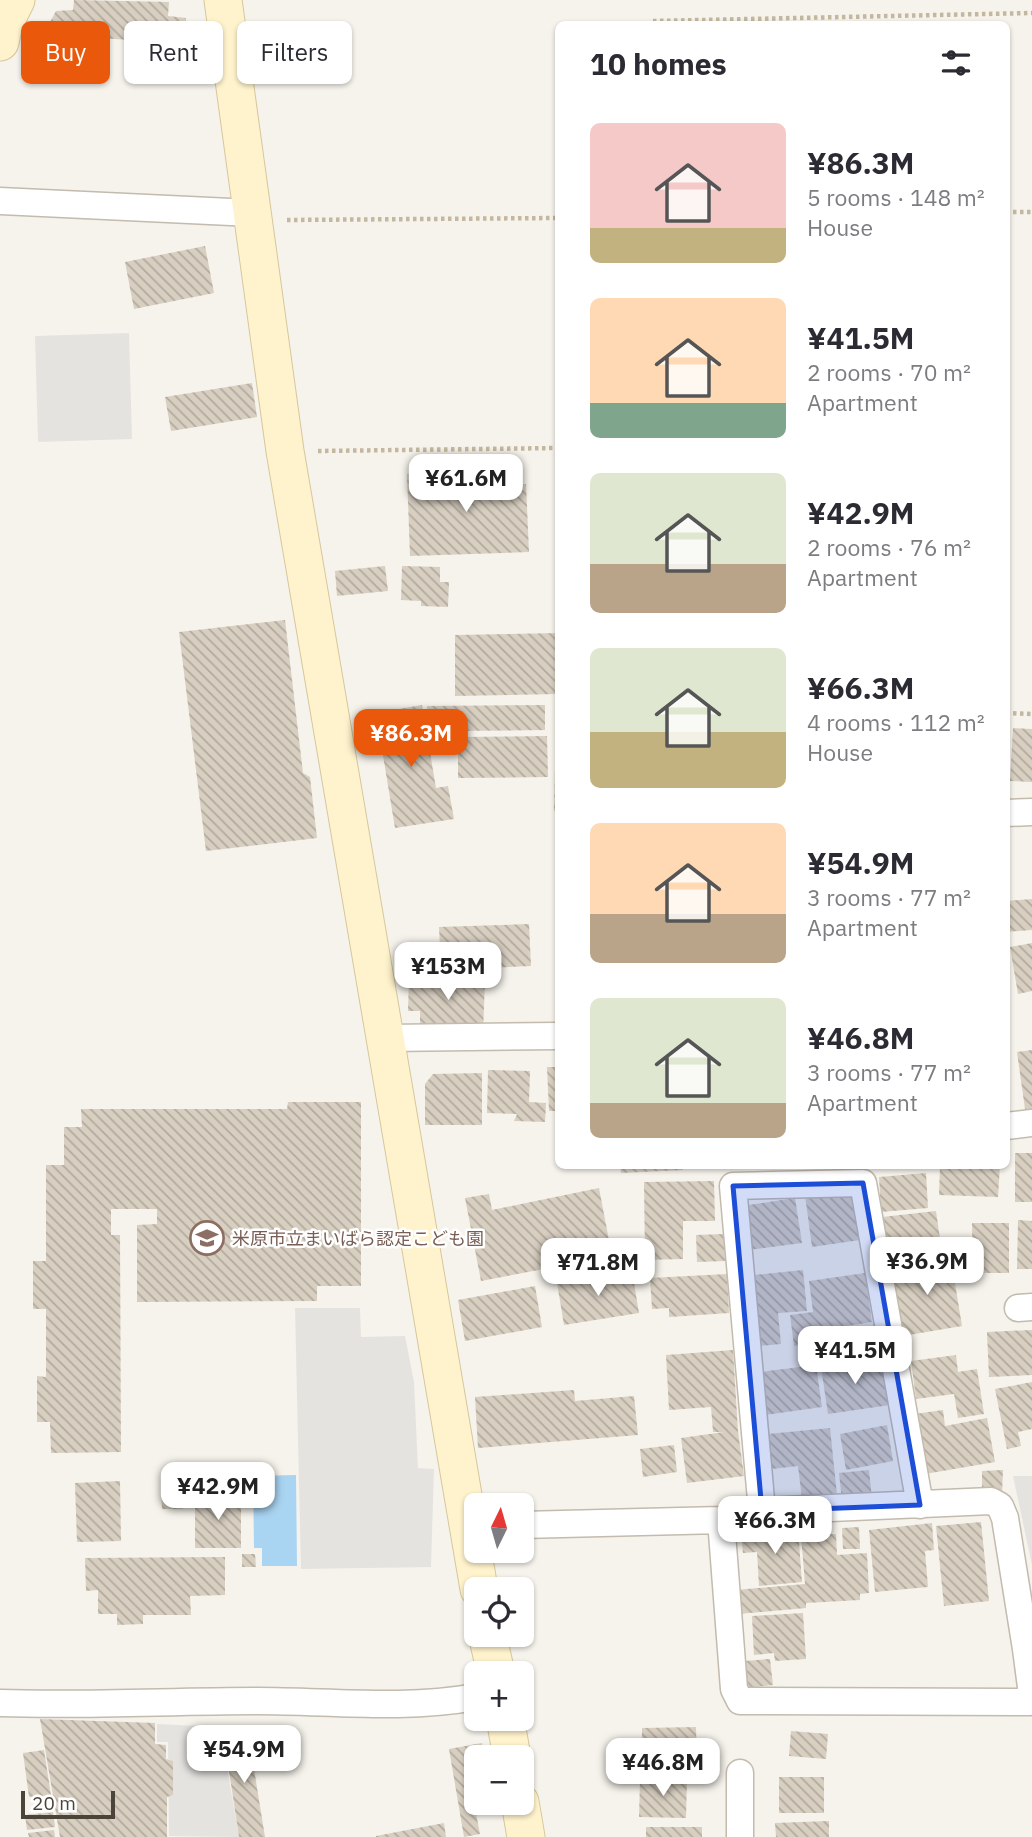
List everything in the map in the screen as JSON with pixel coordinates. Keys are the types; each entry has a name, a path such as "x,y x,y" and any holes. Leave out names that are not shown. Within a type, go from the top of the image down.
{"street":[{"path":"0,43 16,0"},
{"path":"223,0 285,451 466,1493"},
{"path":"0,201 252,212"},
{"path":"1010,813 1032,812"},
{"path":"387,1038 555,1036"},
{"path":"1010,1126 1032,1124"},
{"path":"762,1511 733,1186 863,1183 920,1504"},
{"path":"534,1525 721,1520 762,1511 990,1501 1000,1506 1006,1518 1031,1687 1030,1702 740,1701 734,1689 721,1520"},
{"path":"0,1703 259,1701 396,1705 464,1700"},
{"path":"740,1773 740,1837"},
{"path":"522,1815 526,1837"}],"path":[{"path":"653,20 1032,13"},
{"path":"252,212 295,222 555,218"},
{"path":"1010,212 1032,212"},
{"path":"285,451 555,448"},
{"path":"1010,713 1032,714"}],"highlighted area":[{"path":"863,1183 920,1505 762,1511 733,1186"}],"shaded area":[{"path":"129,333 132,439 38,442 35,336"},
{"path":"295,1308 360,1308 361,1337 405,1336 414,1382 418,1468 434,1469 431,1567 301,1569"},
{"path":"1013,1476 1032,1476 1032,1565"},
{"path":"157,1724 220,1727 239,1837 169,1836 168,1742 157,1742"}],"water":[{"path":"296,1475 297,1566 262,1566 262,1548 254,1548 253,1476"}],"building":[{"path":"74,0 169,2 168,16 186,18 186,21 124,21 124,40 110,39 110,21 51,21 56,11 73,10"},
{"path":"205,246 214,293 134,309 125,262"},
{"path":"252,383 257,417 171,431 165,397"},
{"path":"503,470 503,485 526,484 529,552 410,556 407,474"},
{"path":"385,566 388,591 337,596 335,571"},
{"path":"402,566 440,567 440,582 449,582 448,607 421,606 421,601 401,600"},
{"path":"285,620 303,773 310,777 317,838 206,851 179,632"},
{"path":"555,633 555,694 455,696 455,635"},
{"path":"422,705 436,788 448,786 454,819 395,828 376,713"},
{"path":"545,705 545,730 452,731 452,740 428,740 427,706"},
{"path":"1013,728 1032,729 1032,782 1010,781"},
{"path":"547,736 548,777 458,778 458,737"},
{"path":"1032,899 1032,930 1010,932 1010,901"},
{"path":"529,924 531,966 441,970 439,927"},
{"path":"1032,943 1032,991 1018,994 1010,947"},
{"path":"409,978 485,981 483,1033 462,1026 420,1024 420,1011 408,1011"},
{"path":"1032,1050 1032,1116 1026,1116 1017,1052"},
{"path":"547,1067 555,1067 555,1111 549,1111"},
{"path":"488,1070 530,1071 529,1102 546,1103 545,1122 514,1121 517,1114 487,1113"},
{"path":"482,1073 482,1125 425,1125 425,1084 433,1074"},
{"path":"288,1102 361,1102 361,1286 317,1286 317,1301 137,1302 137,1225 157,1224 157,1209 111,1209 111,1235 120,1235 121,1452 51,1453 50,1422 37,1422 37,1376 46,1377 46,1309 33,1309 33,1261 46,1261 46,1165 64,1165 64,1127 82,1127 81,1109 287,1109"},
{"path":"1015,1153 1032,1153 1032,1202 1015,1202"},
{"path":"620,1169 683,1170 621,1173"},
{"path":"940,1169 1000,1169 998,1197 939,1195"},
{"path":"926,1173 928,1208 881,1212 879,1177"},
{"path":"714,1181 715,1221 683,1221 683,1259 645,1260 644,1182"},
{"path":"599,1188 612,1256 481,1281 465,1198 489,1194 492,1210"},
{"path":"853,1189 860,1240 812,1247 805,1195"},
{"path":"795,1198 802,1243 748,1250 742,1206"},
{"path":"936,1211 941,1246 886,1252 882,1217"},
{"path":"1018,1220 1032,1221 1032,1269 1017,1269"},
{"path":"972,1223 1009,1223 1009,1273 973,1273"},
{"path":"724,1234 725,1261 697,1262 696,1235"},
{"path":"951,1259 962,1326 903,1336 892,1269"},
{"path":"803,1270 807,1311 778,1313 781,1344 760,1346 754,1275"},
{"path":"632,1271 639,1313 564,1325 557,1283"},
{"path":"865,1273 872,1322 815,1331 817,1343 794,1346 790,1315 813,1312 809,1281"},
{"path":"727,1274 729,1313 669,1317 669,1308 652,1309 650,1278"},
{"path":"535,1286 542,1327 465,1341 458,1300"},
{"path":"1032,1330 1032,1375 989,1377 987,1332"},
{"path":"733,1350 744,1476 687,1483 681,1438 724,1432 713,1432 711,1407 669,1410 666,1355"},
{"path":"956,1355 958,1372 977,1369 984,1414 958,1418 954,1394 916,1399 911,1361"},
{"path":"882,1358 890,1405 828,1414 821,1367"},
{"path":"816,1365 822,1407 765,1415 759,1372"},
{"path":"1032,1382 1032,1429 1018,1432 1021,1446 1007,1449 995,1389"},
{"path":"574,1390 575,1401 634,1396 638,1435 478,1448 475,1397"},
{"path":"943,1410 945,1426 987,1418 995,1462 925,1474 915,1414"},
{"path":"887,1425 893,1461 846,1470 840,1434"},
{"path":"830,1428 837,1495 802,1499 798,1466 772,1469 768,1434"},
{"path":"674,1445 677,1472 643,1477 640,1449"},
{"path":"869,1470 872,1499 842,1501 839,1473"},
{"path":"1003,1470 1002,1494 982,1494 982,1471"},
{"path":"120,1481 121,1541 77,1542 75,1483"},
{"path":"161,1481 182,1481 183,1509 162,1509"},
{"path":"195,1497 241,1497 241,1548 195,1548"},
{"path":"981,1522 989,1601 944,1606 936,1526"},
{"path":"932,1523 934,1550 925,1551 928,1587 875,1592 869,1530"},
{"path":"859,1527 860,1549 843,1549 842,1528"},
{"path":"798,1529 802,1582 759,1586 757,1552 743,1553 741,1533"},
{"path":"836,1534 837,1555 867,1553 869,1593 860,1594 860,1600 806,1603 806,1608 738,1614 735,1590 805,1584 801,1535"},
{"path":"242,1554 255,1554 256,1567 242,1567"},
{"path":"225,1557 225,1595 190,1596 191,1615 143,1615 143,1624 117,1625 117,1614 98,1614 98,1590 86,1591 85,1558"},
{"path":"803,1613 806,1659 775,1661 774,1653 754,1655 752,1616"},
{"path":"770,1659 773,1685 747,1688 744,1661"},
{"path":"40,1719 155,1723 155,1744 166,1745 166,1759 173,1761 173,1795 167,1797 167,1837 60,1837"},
{"path":"696,1727 697,1764 660,1765 660,1755 642,1755 642,1728"},
{"path":"223,1731 248,1732 265,1837 239,1837"},
{"path":"791,1731 828,1734 826,1759 789,1756"},
{"path":"464,1746 464,1815 476,1815 480,1834 464,1837 449,1749"},
{"path":"44,1750 51,1795 29,1797 23,1753"},
{"path":"779,1777 824,1777 824,1813 779,1813"},
{"path":"640,1779 687,1780 686,1818 639,1817"},
{"path":"53,1812 55,1827 27,1830 25,1815"},
{"path":"829,1821 829,1837 776,1837 775,1823"},
{"path":"444,1823 446,1837 376,1837 376,1836"},
{"path":"646,1827 702,1827 702,1837 646,1837"},
{"path":"54,1830 55,1837 29,1837 28,1833"}],"place":[{"name":"米原市立まいばら認定こども園","path":"207,1238"}]}
